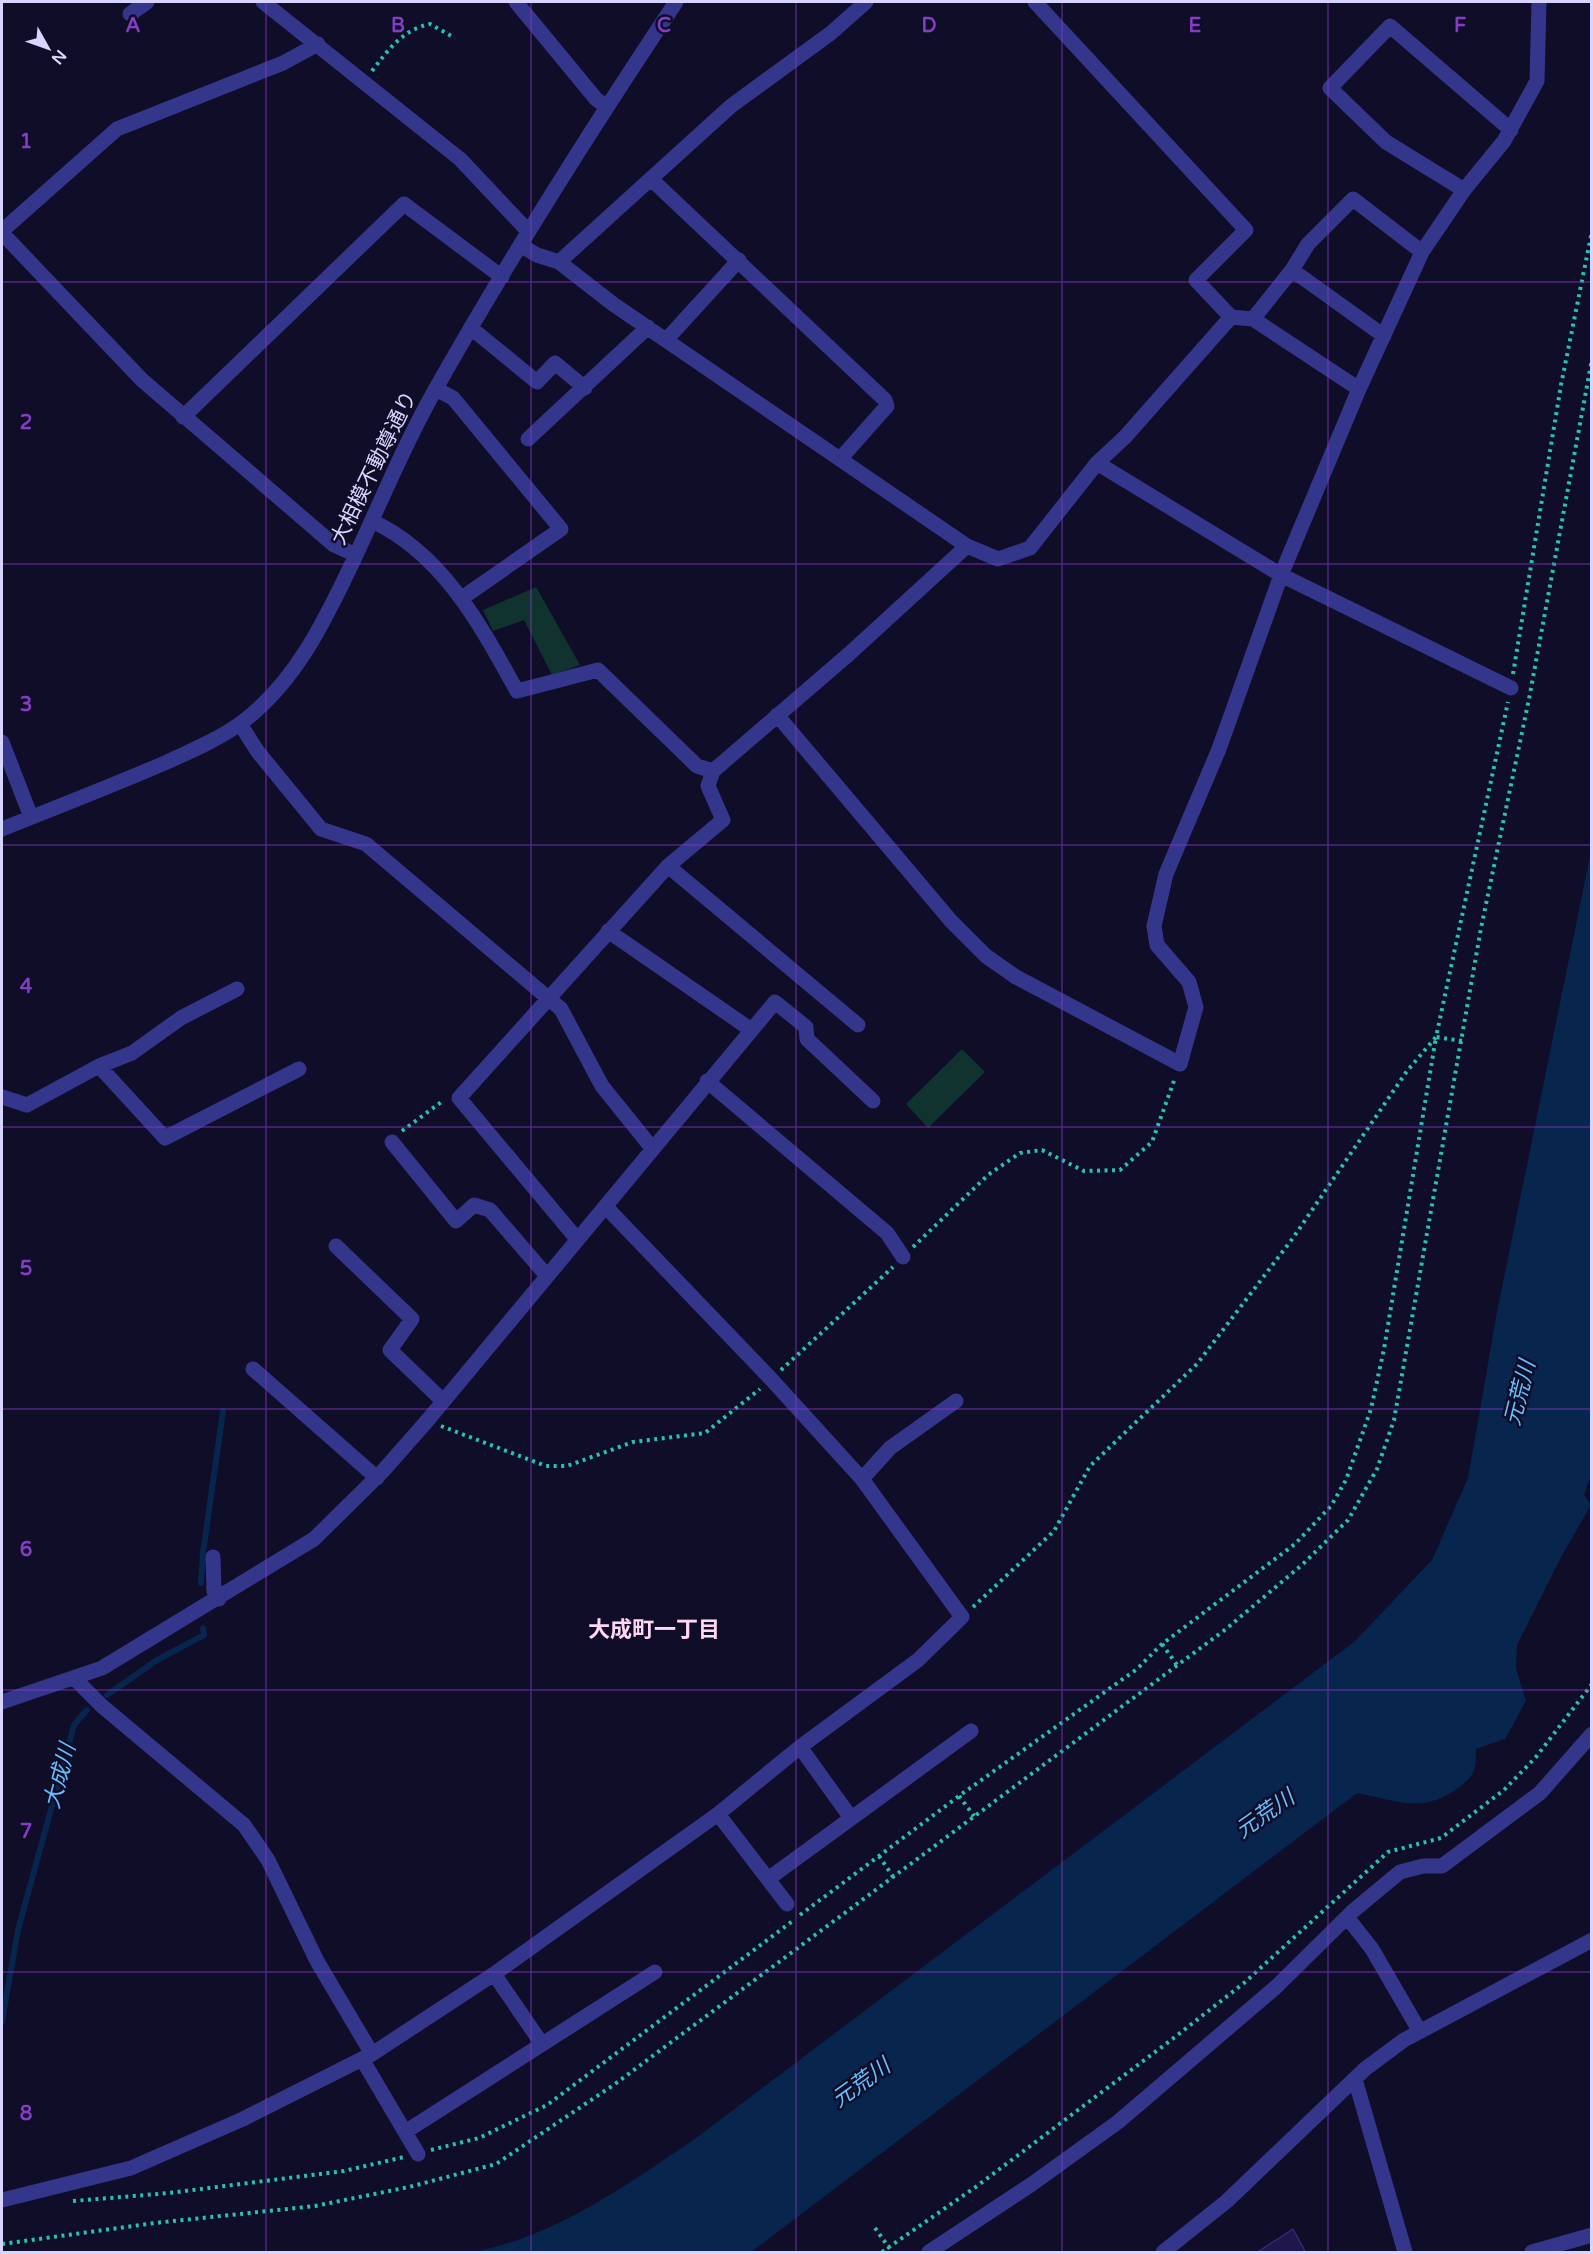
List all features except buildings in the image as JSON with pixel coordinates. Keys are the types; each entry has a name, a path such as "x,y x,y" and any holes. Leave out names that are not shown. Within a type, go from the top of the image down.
{"street":[{"path":"130,14 147,2"},
{"path":"263,2 460,159 527,230"},
{"path":"516,2 596,99 607,107"},
{"name":"大相模不動尊通り","path":"2,829 137,775 240,724 269,698 309,647 332,606 407,441 527,230 676,2"},
{"path":"559,262 731,106 831,33 866,2"},
{"path":"1035,2 1246,230 1196,280 1231,317 1253,319 1359,389"},
{"path":"777,715 951,921 986,956 1016,977 1180,1064 1196,1006 1189,982 1157,945 1155,926 1166,874 1219,749 1281,575 1359,389 1422,252 1464,190 1511,130 1537,81 1539,2"},
{"path":"1464,190 1386,142 1330,88 1389,26 1511,130"},
{"path":"318,44 283,63 117,129 2,232 142,380 334,544 356,555"},
{"path":"651,179 885,400 887,406 841,459"},
{"path":"1253,319 1292,270 1308,244 1353,199 1422,252"},
{"path":"183,417 404,204 502,277"},
{"path":"520,244 537,255 559,262 666,340 967,546 998,560 1030,548 1097,463 1125,437 1231,317"},
{"path":"666,340 739,260"},
{"path":"1292,270 1384,336"},
{"path":"528,439 648,327"},
{"path":"471,328 537,382 555,363 585,388"},
{"path":"436,389 453,398 561,529 462,598"},
{"path":"1097,463 1281,575 1511,688"},
{"path":"372,521 388,528 434,566 462,598 477,619 517,691 598,670 697,766 713,771"},
{"path":"577,1239 459,1098 668,866 723,820 708,786 713,771 849,654 967,546"},
{"path":"240,724 258,752 321,829 366,843 561,1009 602,1086 652,1149"},
{"path":"2,742 31,817"},
{"path":"668,866 858,1025"},
{"path":"608,931 750,1029"},
{"path":"2,1097 27,1104 99,1066 132,1053 181,1018 237,989"},
{"path":"2,1702 102,1668 219,1599 314,1539 377,1478 427,1421 606,1207 750,1029 775,1002 806,1027 807,1039 873,1101"},
{"path":"99,1066 165,1138 299,1069"},
{"path":"707,1081 887,1233 903,1257"},
{"path":"392,1142 456,1221 474,1205 490,1210 547,1276"},
{"path":"2,2200 131,2168 243,2119 367,2056 494,1974 718,1814 801,1747 918,1660 962,1617 862,1479 771,1379 606,1207"},
{"path":"336,1246 412,1319 390,1350 443,1401"},
{"path":"253,1369 377,1478"},
{"path":"862,1479 890,1448 956,1401"},
{"path":"213,1557 214,1591 219,1599"},
{"path":"74,1678 102,1706 244,1825 268,1860 317,1961 418,2154"},
{"path":"768,1879 971,1731"},
{"path":"929,2253 1032,2184 1118,2122 1276,1987 1347,1917 1400,1872 1423,1866 1442,1866 1540,1793 1592,1734"},
{"path":"801,1747 851,1818"},
{"path":"718,1814 787,1904"},
{"path":"1347,1917 1372,1949 1419,2030"},
{"path":"1163,2253 1227,2201 1355,2079 1419,2030 1592,1940"},
{"path":"405,2132 655,1972"},
{"path":"494,1974 542,2044"},
{"path":"1355,2079 1406,2253"},
{"path":"1533,2253 1592,2235"}],"path":[{"path":"364,81 396,41 416,27 430,24 455,38"},
{"path":"894,1878 879,1856 1137,1669 1162,1644 1295,1544 1331,1506 1346,1480 1371,1410 1384,1349 1436,1037 1511,688 1561,385 1592,231"},
{"path":"2,2244 155,2223 315,2206 409,2187 496,2164 615,2084 1226,1629 1303,1564 1348,1520 1377,1469 1394,1419 1481,928 1529,699 1592,359"},
{"path":"1436,1037 1462,1041"},
{"path":"962,1617 1054,1531 1090,1466 1197,1364 1293,1238 1407,1071 1436,1037"},
{"path":"427,1421 546,1467 567,1466 633,1442 705,1433 771,1379 988,1175 1020,1154 1042,1150 1084,1171 1120,1170 1152,1142 1180,1064"},
{"path":"392,1142 396,1135 447,1098 459,1098"},
{"path":"1162,1644 1177,1665"},
{"path":"882,2253 891,2250 1184,2031 1244,1983 1388,1852 1441,1838 1504,1790 1536,1757 1592,1684"},
{"path":"959,1796 974,1816"},
{"path":"875,2228 891,2250"}],"green space":[{"path":"536,587 580,665 552,675 524,620 493,631 483,610"},
{"path":"962,1049 985,1072 928,1128 906,1104"}],"water":[{"name":"元荒川","path":"1591,851 1592,1472 1584,1495 1591,1505 1560,1559 1517,1645 1516,1668 1526,1701 1505,1739 1476,1749 1472,1775 1458,1788 1433,1801 1397,1802 1357,1793 751,2252 473,2252 532,2235 588,2208 692,2141 1354,1642 1432,1560 1468,1478 1497,1312"}],"waterway":[{"name":"大成川","path":"201,1583 203,1553 223,1411"},
{"name":"大成川","path":"107,1695 157,1660 204,1635 203,1628"},
{"name":"大成川","path":"2,2021 18,1930 74,1725 87,1710"}],"district":[{"name":"大成町一丁目","path":"654,1630"}]}
